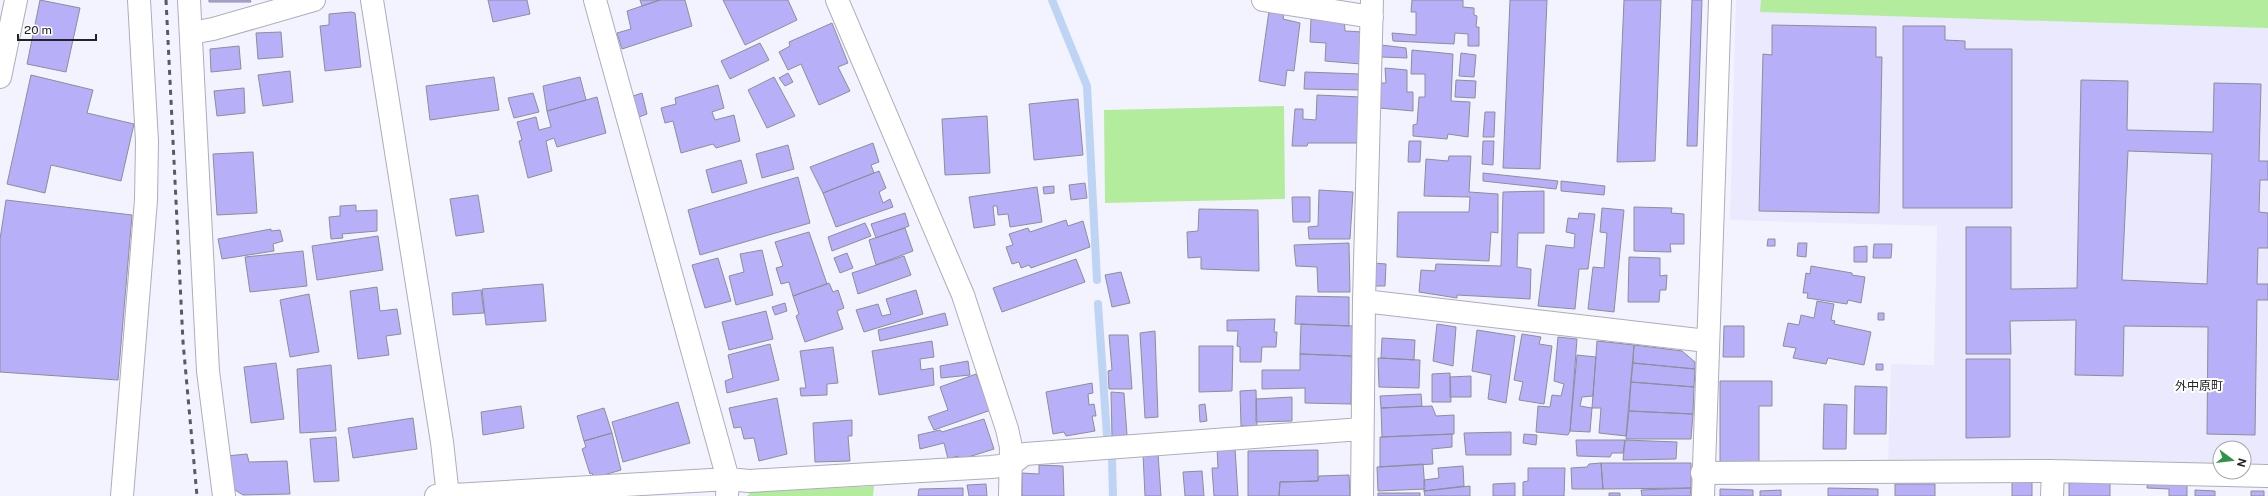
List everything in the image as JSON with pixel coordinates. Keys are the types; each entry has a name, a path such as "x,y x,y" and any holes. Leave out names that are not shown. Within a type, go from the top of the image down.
{"street":[{"path":"0,77 3,48 16,0"},
{"path":"122,496 146,200 147,141 139,0"},
{"path":"190,0 208,371 224,496"},
{"path":"191,34 314,0"},
{"path":"372,0 442,442 444,496 727,488 749,482 1010,465 1025,454 1362,429"},
{"path":"595,0 727,488"},
{"path":"838,0 963,295 1007,429 1011,447 1010,496"},
{"path":"1263,0 1372,9 1364,301 1362,496"},
{"path":"1702,496 1720,0"},
{"path":"1364,301 1707,341"},
{"path":"1702,473 2053,472 2268,476"},
{"path":"2052,496 2053,472"}],"shaded area":[{"path":"1736,0 2268,0 2268,467 2252,467 2252,440 2212,440 2212,466 1888,461 1891,364 1934,365 1937,226 1730,220"}],"green space":[{"path":"1761,0 2268,0 2268,28 1760,12"},
{"path":"1284,106 1285,199 1105,203 1104,110"},
{"path":"874,486 873,496 747,496 751,492"}],"building":[{"path":"40,0 80,8 66,72 27,64"},
{"path":"209,0 250,0 251,2 209,2"},
{"path":"488,0 527,0 530,14 493,22"},
{"path":"640,0 660,0 642,6"},
{"path":"660,0 685,0 692,26 622,49 617,33 631,29 627,11"},
{"path":"723,0 788,0 797,20 745,45"},
{"path":"1412,0 1463,0 1463,7 1474,8 1474,15 1477,16 1476,27 1479,27 1479,46 1468,46 1468,34 1455,33 1454,44 1393,41 1392,33 1416,35 1416,12 1411,12"},
{"path":"1510,0 1547,0 1540,169 1503,168"},
{"path":"1624,0 1661,0 1655,161 1617,162"},
{"path":"1692,0 1702,0 1697,146 1687,146"},
{"path":"1269,11 1284,13 1283,19 1300,23 1294,71 1287,70 1285,86 1259,81"},
{"path":"355,13 361,67 325,71 320,26 329,25 329,14"},
{"path":"1344,18 1345,31 1363,32 1361,64 1325,61 1326,43 1310,42 1311,19"},
{"path":"832,23 848,63 838,67 850,91 819,105 801,64 788,70 779,52 790,46 789,42"},
{"path":"1772,25 1876,27 1876,57 1882,57 1879,213 1759,211 1763,54 1772,55"},
{"path":"1903,26 1945,26 1945,40 1965,41 1965,49 2012,49 2012,208 1903,208"},
{"path":"281,32 283,57 258,59 256,33"},
{"path":"760,43 769,60 730,79 721,61"},
{"path":"1381,45 1406,48 1407,58 1381,57"},
{"path":"239,46 241,69 211,72 210,49"},
{"path":"1412,50 1453,54 1451,101 1470,102 1468,137 1448,134 1447,139 1413,136 1413,125 1417,124 1419,97 1425,97 1425,74 1411,74"},
{"path":"1461,53 1476,55 1474,77 1459,76"},
{"path":"1385,68 1407,70 1407,92 1413,92 1413,111 1379,108 1379,83 1386,83"},
{"path":"290,71 293,102 263,106 258,75"},
{"path":"1305,72 1361,74 1361,90 1304,89"},
{"path":"788,73 793,82 785,86 779,78"},
{"path":"31,75 93,90 87,113 134,124 121,181 51,165 45,193 7,184"},
{"path":"494,77 499,110 430,120 426,86"},
{"path":"580,77 586,100 547,111 543,86"},
{"path":"774,77 795,116 767,128 748,90"},
{"path":"1456,80 1476,81 1475,98 1455,97"},
{"path":"2081,80 2128,81 2127,130 2213,132 2214,83 2261,84 2259,161 2268,161 2268,180 2260,180 2259,212 2268,213 2268,248 2258,248 2257,284 2268,284 2268,300 2257,300 2255,435 2207,434 2208,327 2124,326 2123,376 2075,375 2076,320 2010,321 2011,354 1966,354 1966,227 2011,227 2011,289 2077,288","holes":["2128,151 2212,154 2207,284 2122,280"]},
{"path":"718,85 724,108 712,112 715,120 734,115 740,141 716,148 713,144 681,153 673,121 665,123 661,108 676,104 675,98"},
{"path":"244,88 245,113 217,116 214,91"},
{"path":"533,93 539,112 514,118 508,98"},
{"path":"642,93 647,114 639,117 633,96"},
{"path":"1317,95 1361,97 1358,143 1308,143 1307,146 1292,146 1295,109 1303,109 1303,119 1316,120"},
{"path":"597,97 606,133 557,147 554,138 546,141 552,171 528,178 519,141 522,140 517,122 536,117 539,130 551,127 547,111"},
{"path":"1078,99 1083,155 1034,160 1029,104"},
{"path":"1485,112 1495,112 1494,137 1483,137"},
{"path":"987,116 990,173 945,175 942,119"},
{"path":"1409,141 1421,141 1420,162 1408,162"},
{"path":"1483,141 1494,141 1493,165 1482,164"},
{"path":"873,143 879,162 871,165 874,173 823,193 810,167"},
{"path":"788,145 794,169 762,178 756,154"},
{"path":"253,152 257,213 217,215 213,154"},
{"path":"1449,156 1471,156 1469,192 1498,194 1498,233 1491,232 1489,261 1397,257 1398,212 1469,212 1470,197 1424,196 1426,159 1448,161"},
{"path":"741,160 747,183 712,193 706,170"},
{"path":"879,171 886,188 879,192 883,203 890,199 893,207 836,227 823,193"},
{"path":"1483,173 1558,181 1556,189 1483,181"},
{"path":"798,177 810,223 700,255 688,210"},
{"path":"1561,181 1605,186 1604,195 1561,191"},
{"path":"1085,183 1087,198 1071,200 1069,185"},
{"path":"1054,186 1054,193 1044,194 1043,187"},
{"path":"1037,187 1042,222 1010,227 1008,214 998,215 997,206 993,206 995,225 974,228 969,197"},
{"path":"1319,190 1353,192 1350,239 1309,239 1308,227 1318,226"},
{"path":"1544,191 1544,233 1518,233 1517,267 1531,269 1530,299 1457,295 1457,298 1419,292 1421,270 1435,271 1436,264 1501,266 1503,192"},
{"path":"478,195 484,232 456,236 450,199"},
{"path":"1292,197 1310,197 1310,222 1293,222"},
{"path":"6,200 132,215 118,380 0,372 0,239"},
{"path":"356,205 356,211 377,210 377,231 342,234 343,238 331,239 329,217 340,216 340,206"},
{"path":"1634,207 1672,208 1671,213 1684,214 1684,244 1670,244 1671,252 1634,251"},
{"path":"1602,208 1624,210 1614,312 1588,309 1593,267 1604,268 1607,233 1600,232"},
{"path":"1199,209 1258,210 1259,271 1201,269 1201,257 1188,258 1187,232 1198,231"},
{"path":"905,213 909,226 876,238 871,224"},
{"path":"1579,213 1595,214 1588,269 1579,269 1575,309 1538,306 1546,245 1574,248 1575,234 1566,232 1568,218 1578,219"},
{"path":"1066,220 1068,226 1083,221 1090,247 1031,268 1029,265 1021,268 1019,262 1012,264 1006,247 1013,245 1009,234 1028,228 1030,232"},
{"path":"865,223 871,236 832,251 828,237"},
{"path":"905,228 913,251 876,265 869,240"},
{"path":"271,229 271,231 280,230 283,241 273,244 274,251 222,259 218,239"},
{"path":"809,232 827,284 793,296 789,282 781,284 776,268 783,266 775,242"},
{"path":"378,236 383,270 317,280 312,246"},
{"path":"1768,239 1775,239 1775,246 1767,246"},
{"path":"1349,243 1350,292 1318,292 1317,267 1296,266 1294,245"},
{"path":"1798,243 1807,243 1806,257 1797,256"},
{"path":"1874,244 1892,244 1891,258 1873,258"},
{"path":"1867,246 1867,262 1854,262 1854,247"},
{"path":"762,250 773,295 736,305 729,276 744,272 740,254"},
{"path":"303,251 307,286 250,292 245,257"},
{"path":"847,253 853,268 840,273 834,258"},
{"path":"904,256 911,275 858,294 852,273"},
{"path":"1629,257 1660,258 1660,276 1667,275 1666,290 1660,290 1659,302 1628,302"},
{"path":"718,258 731,301 705,308 692,265"},
{"path":"1076,259 1085,282 1002,312 993,288"},
{"path":"1374,263 1386,264 1385,286 1372,286"},
{"path":"1811,266 1852,273 1852,275 1865,277 1861,303 1848,300 1847,304 1807,298 1808,293 1803,293 1806,273 1810,274"},
{"path":"1121,272 1130,303 1112,307 1105,275"},
{"path":"829,283 833,292 838,290 844,308 837,311 843,329 805,342 796,316 799,314 793,296"},
{"path":"543,284 546,321 486,325 482,289"},
{"path":"377,287 380,311 397,309 401,334 386,336 389,355 358,359 350,291"},
{"path":"481,290 484,313 453,315 452,293"},
{"path":"916,290 923,314 864,332 856,310 878,304 882,316 891,314 886,299"},
{"path":"309,294 319,352 290,357 280,300"},
{"path":"1296,296 1349,297 1349,326 1295,324"},
{"path":"1817,301 1834,304 1831,320 1835,321 1834,324 1871,332 1864,365 1828,358 1826,364 1793,358 1796,348 1783,346 1788,323 1799,325 1801,315 1814,318"},
{"path":"785,303 787,311 775,315 772,307"},
{"path":"766,311 773,339 729,350 722,322"},
{"path":"945,313 948,325 880,341 878,330"},
{"path":"1878,313 1884,313 1884,320 1878,320"},
{"path":"1275,319 1274,332 1277,332 1276,347 1262,347 1261,362 1240,362 1240,347 1237,346 1238,331 1227,331 1227,320"},
{"path":"1301,324 1354,326 1352,356 1300,354"},
{"path":"1437,324 1456,327 1453,366 1433,361"},
{"path":"1724,326 1744,326 1744,357 1723,357"},
{"path":"1477,330 1515,336 1506,403 1488,399 1491,375 1472,371"},
{"path":"1155,331 1158,417 1145,418 1140,333"},
{"path":"1522,334 1541,337 1539,344 1552,346 1544,404 1519,400 1523,382 1514,380"},
{"path":"1109,335 1128,335 1132,389 1109,389 1108,371 1112,370"},
{"path":"1558,337 1577,339 1570,431 1568,435 1536,432 1538,406 1550,407 1552,395 1561,396 1564,384 1554,381"},
{"path":"1382,338 1415,340 1414,360 1381,358"},
{"path":"932,341 934,357 920,359 921,370 933,368 934,385 879,395 872,351"},
{"path":"1597,341 1634,345 1626,436 1599,433 1601,408 1592,408"},
{"path":"770,344 779,380 727,393 725,381 733,378 728,355"},
{"path":"1634,345 1682,351 1695,362 1695,369 1633,363"},
{"path":"1199,346 1233,346 1232,391 1199,392"},
{"path":"833,347 838,383 827,384 827,395 801,396 800,388 806,388 800,351"},
{"path":"1300,354 1352,356 1351,404 1305,403 1305,388 1262,389 1262,370 1300,370"},
{"path":"1577,355 1596,357 1593,396 1582,397 1580,406 1592,408 1590,432 1570,431"},
{"path":"1378,358 1420,360 1419,388 1379,387"},
{"path":"1966,359 2010,359 2010,437 1966,438"},
{"path":"968,361 970,375 941,378 940,366"},
{"path":"276,363 284,419 251,423 244,367"},
{"path":"1633,363 1695,369 1694,387 1631,382"},
{"path":"1876,364 1883,364 1883,370 1876,370"},
{"path":"331,365 336,431 300,433 297,369"},
{"path":"1450,373 1451,402 1432,402 1432,374"},
{"path":"976,374 991,410 934,430 928,417 948,410 940,387"},
{"path":"1471,376 1471,397 1450,397 1450,377"},
{"path":"1720,381 1772,381 1772,406 1759,406 1759,463 1720,463"},
{"path":"1631,382 1694,387 1693,414 1629,411"},
{"path":"1092,383 1093,393 1088,394 1089,405 1094,404 1096,416 1092,416 1095,431 1066,436 1064,432 1053,434 1046,392"},
{"path":"1855,386 1887,387 1886,434 1854,434"},
{"path":"1256,390 1257,426 1241,426 1240,391"},
{"path":"1111,392 1124,393 1127,435 1112,437"},
{"path":"1421,394 1422,406 1381,408 1380,396"},
{"path":"1292,397 1292,421 1256,422 1256,399"},
{"path":"777,398 787,454 759,461 754,438 744,439 741,427 734,428 729,408"},
{"path":"678,402 690,443 623,462 612,422"},
{"path":"1205,404 1207,421 1200,422 1199,405"},
{"path":"1824,404 1847,405 1846,449 1823,449"},
{"path":"521,406 524,428 483,435 481,412"},
{"path":"1432,406 1436,416 1454,415 1454,434 1382,437 1381,408"},
{"path":"604,408 612,433 584,441 577,416"},
{"path":"1629,411 1693,414 1691,439 1626,439"},
{"path":"413,418 417,449 353,458 348,428"},
{"path":"984,419 994,449 959,460 958,456 948,459 944,443 920,449 918,435 940,430 942,432"},
{"path":"852,420 852,436 848,436 850,461 815,462 813,423"},
{"path":"1511,432 1511,455 1466,455 1464,433"},
{"path":"612,433 621,470 594,478 592,473 590,474 582,449 586,447 584,441"},
{"path":"1452,434 1452,447 1432,449 1433,464 1380,467 1380,437"},
{"path":"1524,434 1537,435 1536,445 1523,443"},
{"path":"336,437 339,481 314,482 310,439"},
{"path":"1576,440 1625,440 1623,453 1612,453 1610,457 1577,456"},
{"path":"1625,440 1677,442 1676,459 1623,460"},
{"path":"1217,448 1235,448 1238,496 1214,496 1212,468 1218,468"},
{"path":"1318,450 1318,481 1280,482 1279,496 1248,496 1248,451"},
{"path":"1158,453 1161,496 1145,496 1143,454"},
{"path":"247,454 249,462 287,461 290,494 243,495 227,485 226,456"},
{"path":"1601,463 1691,463 1691,488 1603,489"},
{"path":"1601,463 1603,489 1572,489 1571,468 1587,467 1589,464"},
{"path":"1423,464 1425,489 1378,491 1377,467"},
{"path":"1039,465 1063,466 1064,496 1022,496 1022,473 1039,474"},
{"path":"1463,466 1464,486 1424,491 1424,480 1439,478 1438,468"},
{"path":"1528,468 1565,468 1564,496 1523,496 1523,482 1528,481"},
{"path":"1202,471 1204,496 1185,496 1183,472"},
{"path":"1349,475 1350,496 1279,496 1280,482 1318,481 1319,476"},
{"path":"2148,478 2187,480 2187,496 2169,496 2169,489 2147,488"},
{"path":"2110,479 2110,496 2069,496 2069,483"},
{"path":"2012,480 2032,480 2032,496 2012,496"},
{"path":"1515,483 1515,496 1493,496 1493,484"},
{"path":"986,484 987,496 969,496 967,485"},
{"path":"1895,484 1935,484 1935,496 1895,496"},
{"path":"1470,486 1470,496 1425,496 1424,491"},
{"path":"963,488 963,496 918,496 919,489"},
{"path":"1691,488 1690,496 1642,496 1641,490"},
{"path":"1828,488 1878,489 1878,496 1828,496"},
{"path":"1720,489 1753,490 1753,496 1720,496"},
{"path":"1781,490 1781,496 1760,496 1760,491"},
{"path":"2195,490 2215,491 2215,496 2195,496"},
{"path":"2251,491 2264,491 2264,496 2251,496"},
{"path":"1378,493 1420,493 1420,496 1378,496"},
{"path":"1609,493 1620,493 1620,496 1609,496"}],"waterway":[{"path":"1052,0 1087,86 1097,280"},
{"path":"1098,304 1107,436"},
{"path":"1112,459 1113,496"}],"railway":[{"path":"166,0 183,342 197,496"}],"district":[{"name":"外中原町","path":"2199,386"}]}
